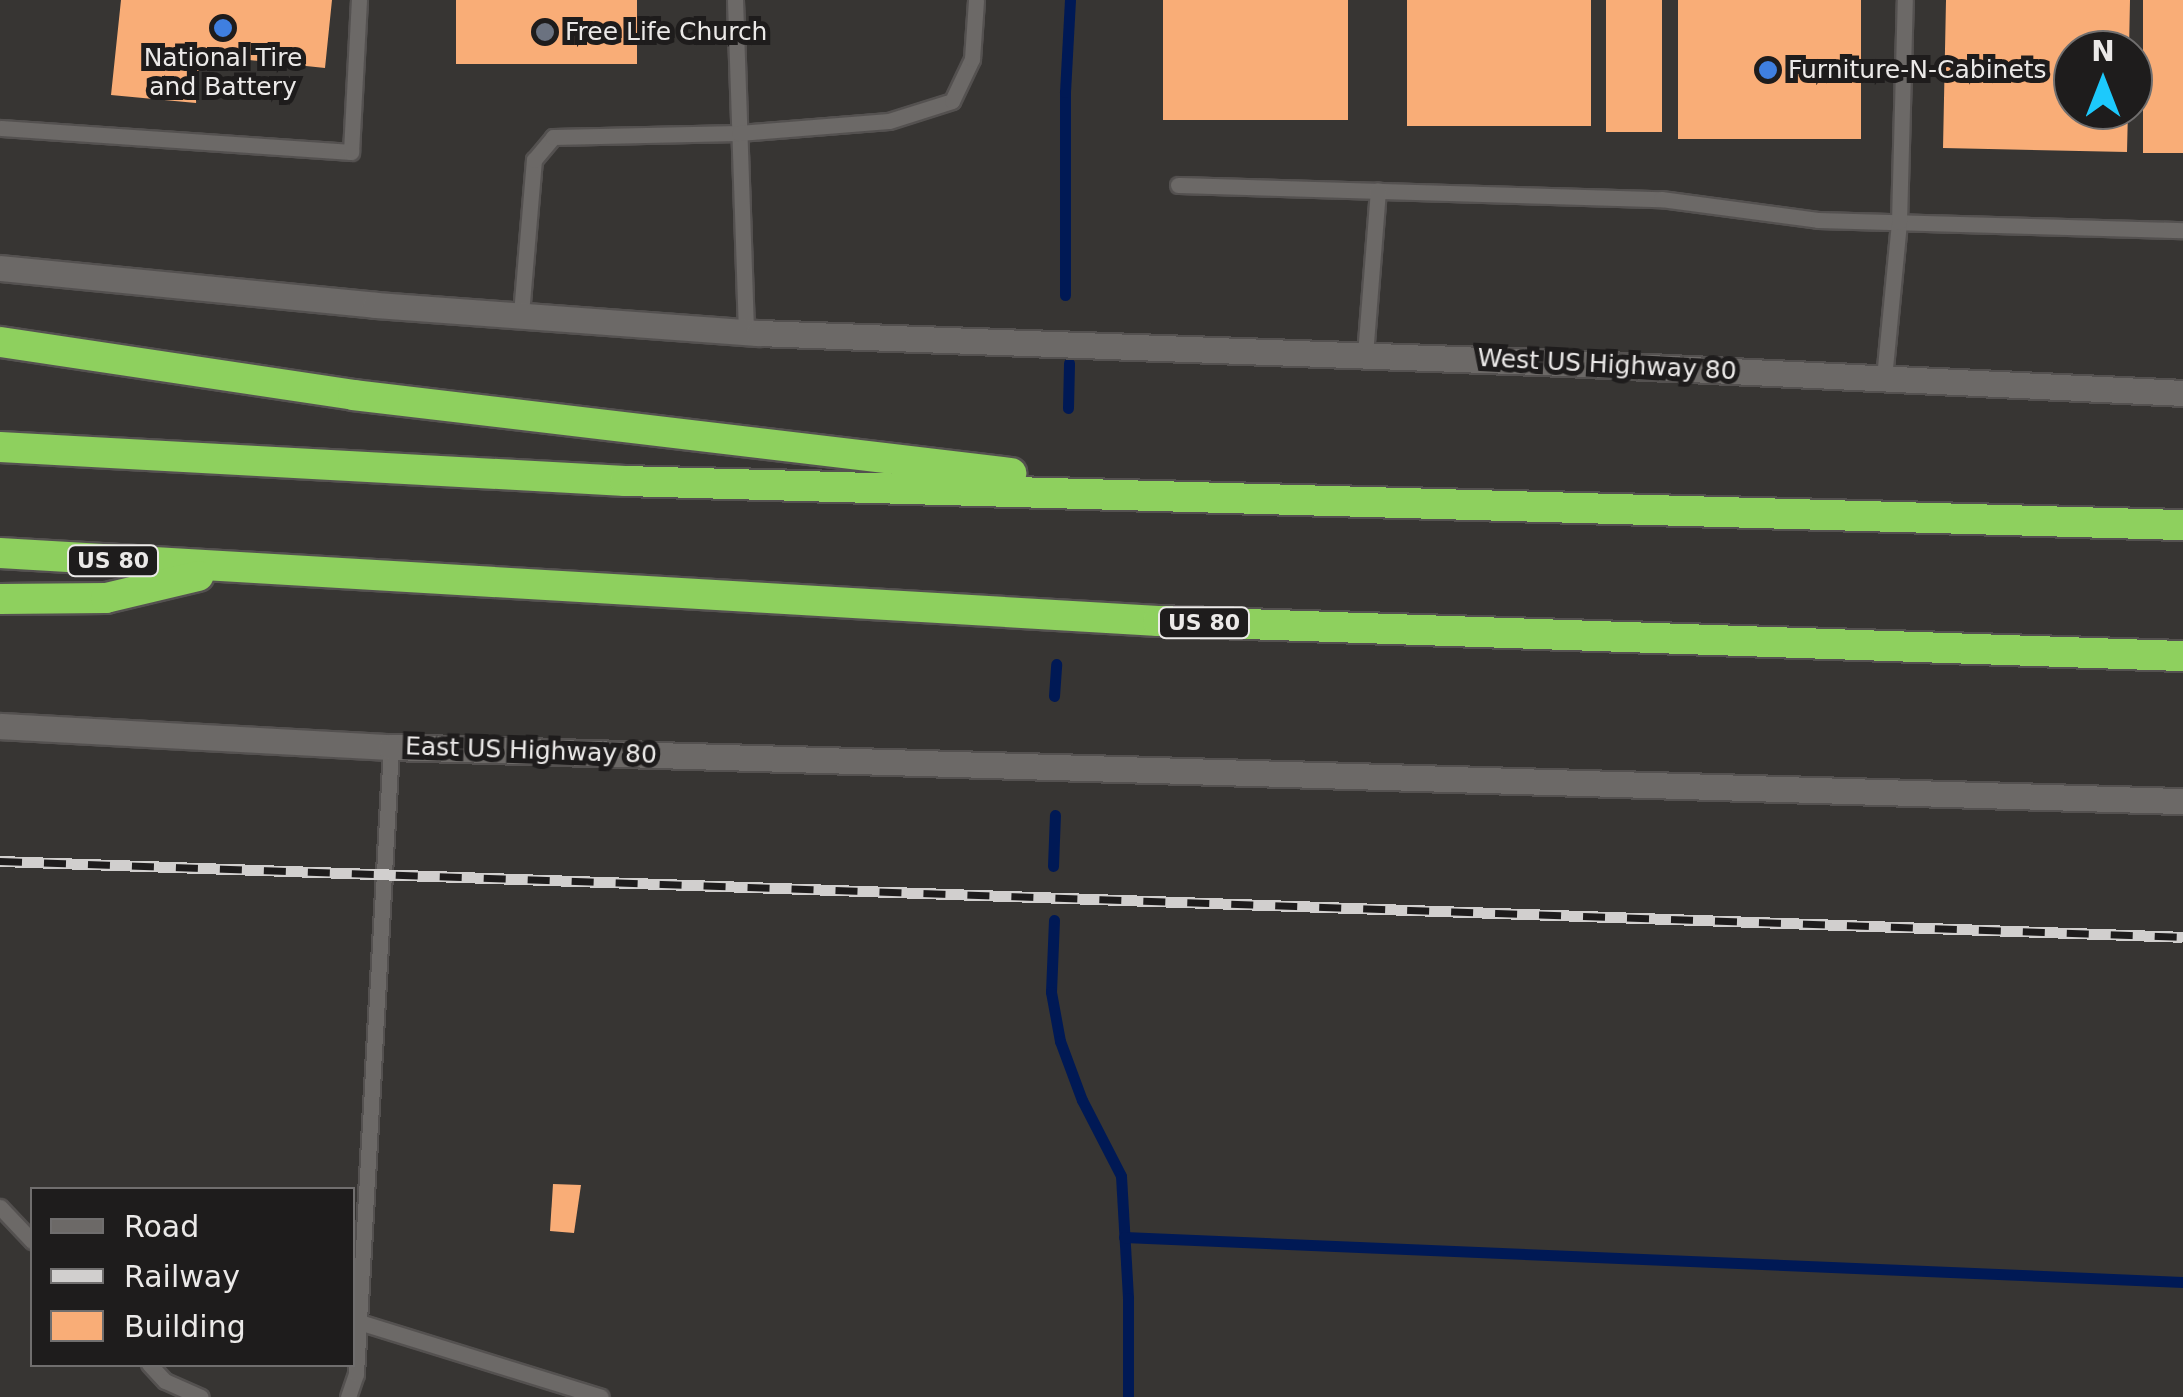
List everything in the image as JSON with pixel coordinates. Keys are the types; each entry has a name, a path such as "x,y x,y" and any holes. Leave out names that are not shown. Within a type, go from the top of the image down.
{"highway":[{"path":"0,342 353,394 1192,495"},
{"path":"0,447 625,481 2183,525"},
{"name":"US 80","path":"0,553 226,570 1158,621 2183,656"},
{"path":"0,599 106,598 226,570"}],"main road":[{"path":"0,268 375,305 746,331"},
{"name":"West US Highway 80","path":"746,331 2183,393"},
{"name":"East US Highway 80","path":"0,726 392,747 2183,801"}],"lane":[{"path":"0,128 350,152 359,0"},
{"path":"735,0 746,331"},
{"path":"521,314 534,160 553,137 739,133 889,121 952,102 972,59 976,0"},
{"path":"1884,378 1899,222 1905,0"},
{"path":"1178,185 1661,199 1818,220 2183,230"},
{"path":"1366,355 1378,191"},
{"path":"348,1397 356,1374 360,1322 392,747"},
{"path":"0,1207 30,1240"},
{"path":"360,1322 601,1397"},
{"path":"152,1367 165,1381 201,1397"}],"building":[{"name":"National Tire and Battery","path":"121,0 332,0 325,68 200,55 196,103 111,95"},
{"name":"Free Life Church","path":"456,0 637,0 637,64 456,64"},
{"path":"1163,0 1348,0 1348,120 1163,120"},
{"path":"1407,0 1591,0 1591,126 1407,126"},
{"path":"1606,0 1662,0 1662,132 1606,132"},
{"name":"Furniture-N-Cabinets","path":"1678,0 1861,0 1861,139 1678,139"},
{"path":"1946,0 2130,0 2129,30 2053,30 2053,130 2128,130 2127,152 1943,148"},
{"path":"2143,0 2183,0 2183,153 2143,153 2143,130 2153,130 2153,30 2143,30"},
{"path":"553,1184 581,1185 574,1233 550,1231"}],"waterway":[{"path":"1065,295 1065,92 1070,0"},
{"path":"1068,408 1069,363"},
{"path":"1054,696 1056,664"},
{"path":"1053,866 1055,815"},
{"path":"1054,920 1051,992 1060,1041 1082,1100 1121,1176 1128,1298 1128,1397"},
{"path":"1124,1237 2183,1282"}],"railway":[{"path":"0,861 2183,937"}],"place":[{"name":"National Tire and Battery","path":"223,28"},
{"name":"Free Life Church","path":"545,32"},
{"name":"Furniture-N-Cabinets","path":"1768,70"}]}
